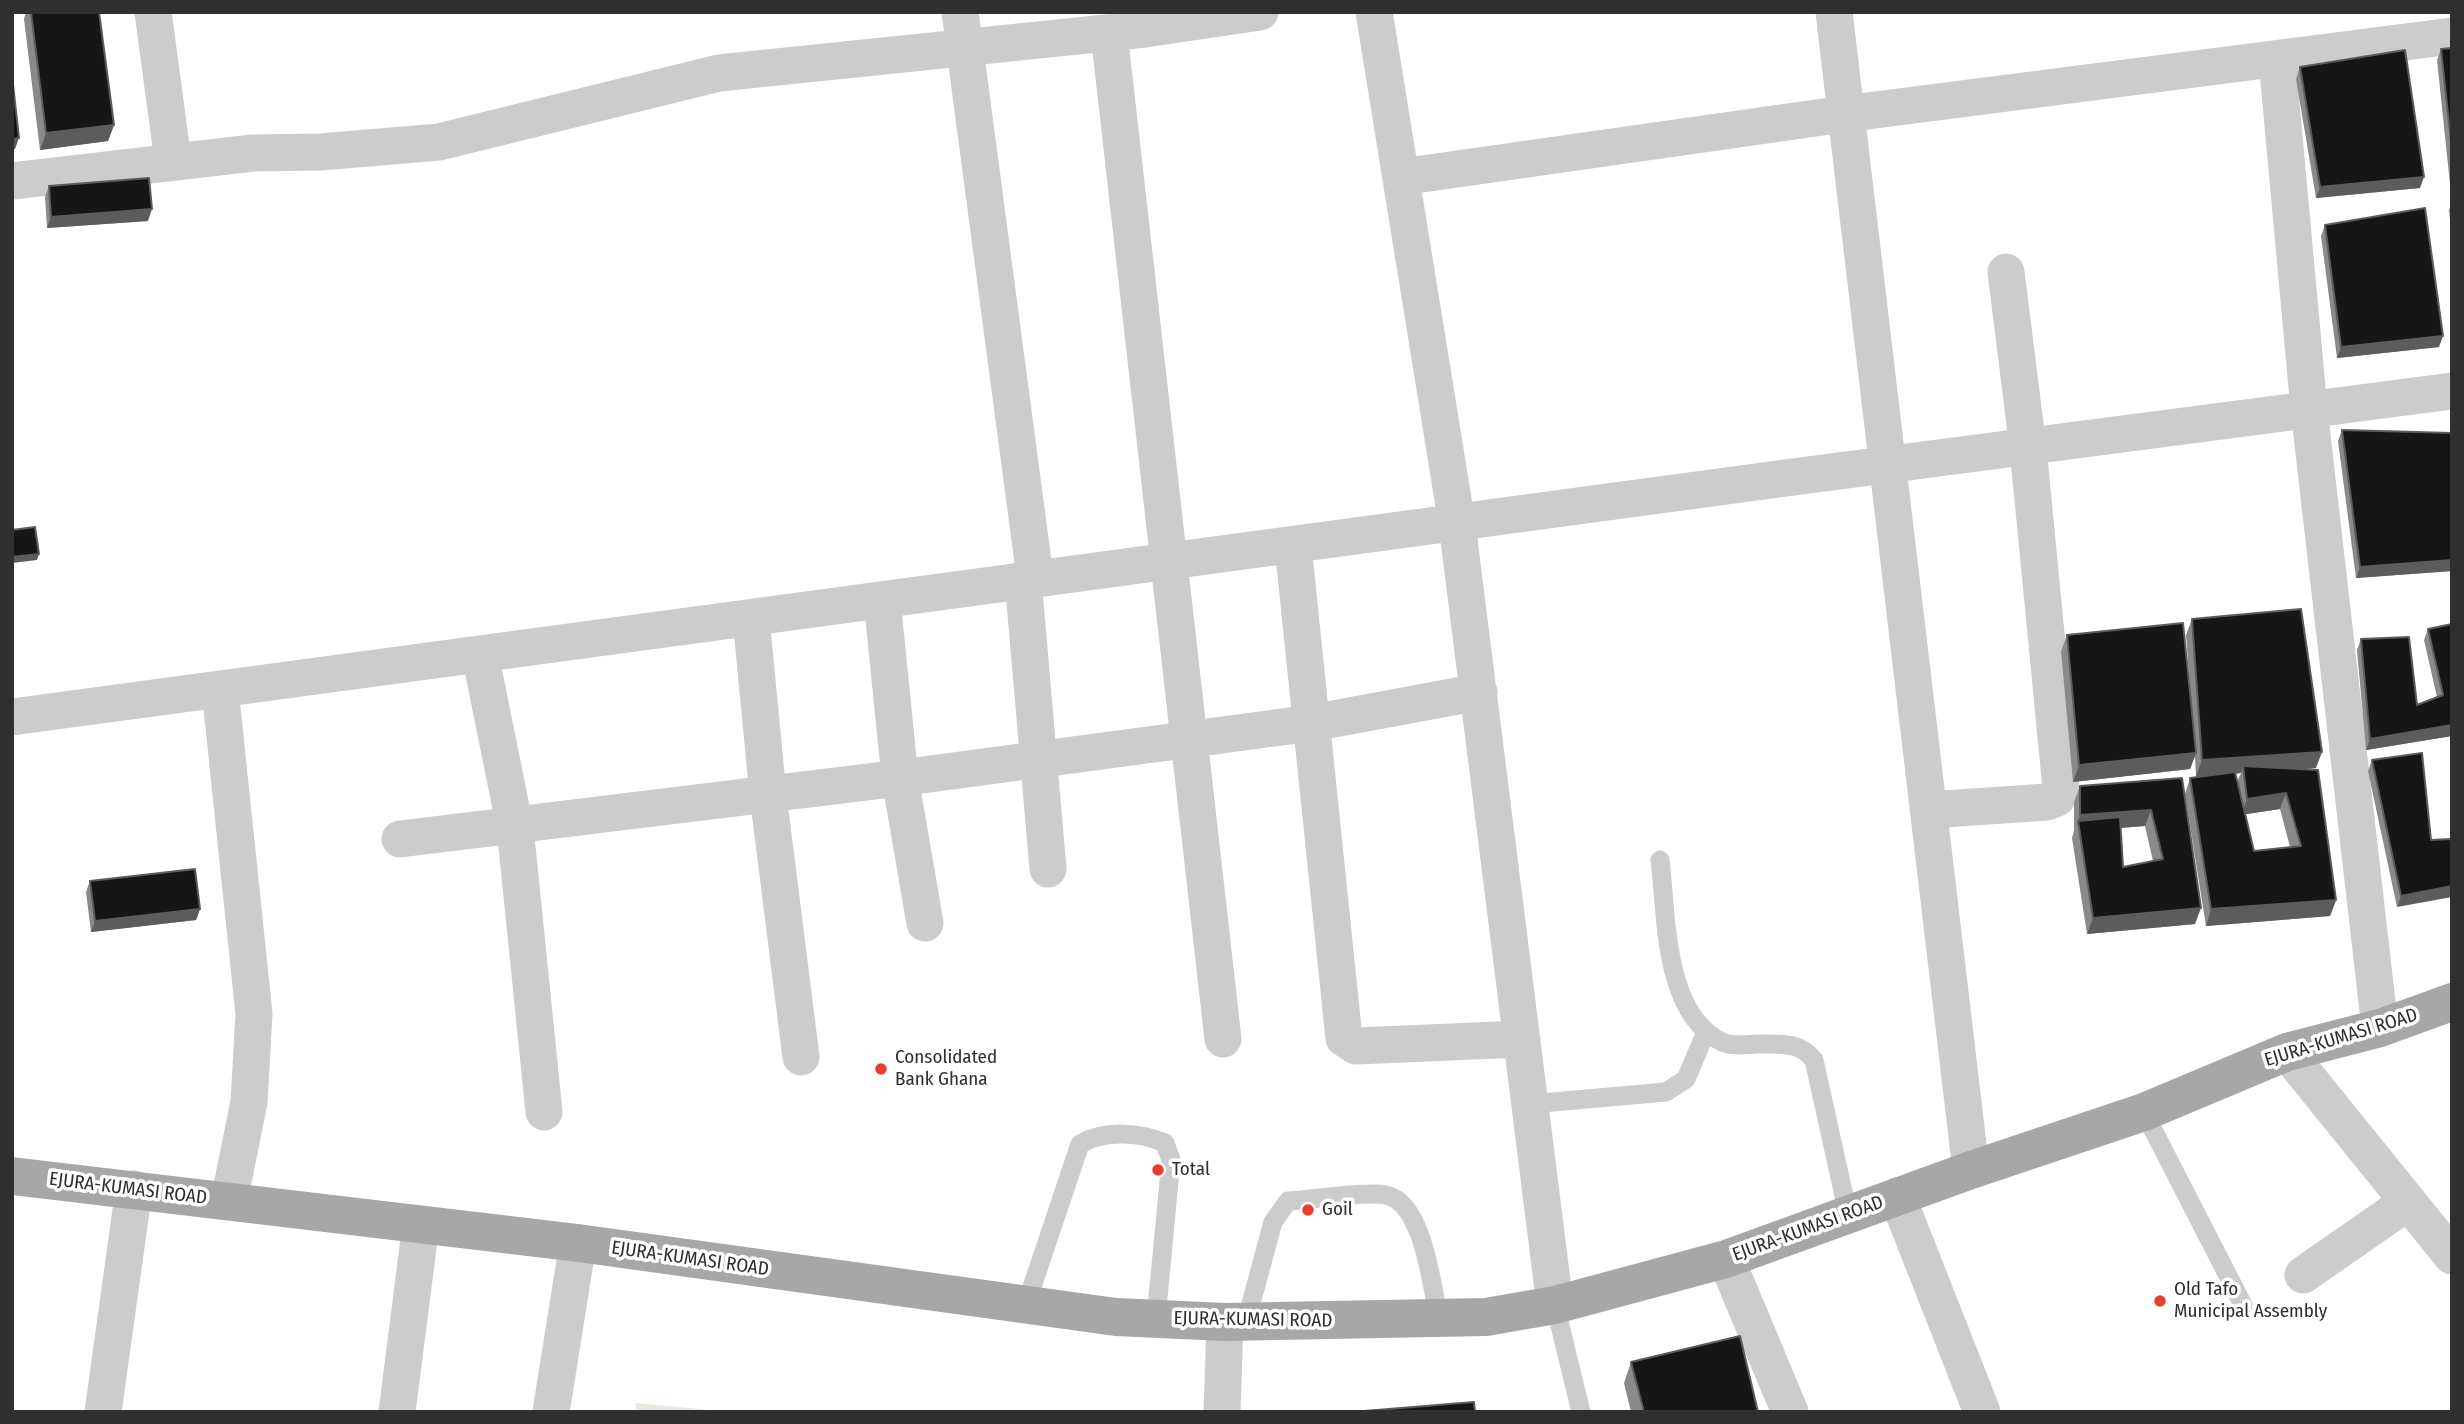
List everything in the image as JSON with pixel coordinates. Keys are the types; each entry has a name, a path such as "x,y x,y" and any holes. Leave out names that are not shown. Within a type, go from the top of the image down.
{"main road":[{"name":"EJURA-KUMASI ROAD","path":"12,1176 578,1243 1115,1317 1235,1322 1486,1317 1555,1305 1726,1259 1897,1196 2144,1112 2287,1052 2380,1028 2452,1002"}],"street":[{"path":"153,12 173,161"},
{"path":"12,181 173,161 439,142 719,74 962,30 1110,33 1260,12"},
{"path":"1374,12 1457,524 1555,1305"},
{"path":"1834,12 1971,1170"},
{"path":"962,30 1029,578 1048,869"},
{"path":"1110,33 1187,739 1223,1039"},
{"path":"1401,177 1844,114 2452,36"},
{"path":"2277,60 2309,410 2380,1028"},
{"path":"1928,810 2048,802 2057,798 2061,788 2028,448 2006,272"},
{"path":"12,717 1029,578 1457,524 1888,464 2028,448 2452,391"},
{"path":"1293,545 1344,1038 1356,1046 1522,1040"},
{"path":"882,600 900,778 925,923"},
{"path":"751,618 768,795 802,1057"},
{"path":"480,654 514,827 544,1112"},
{"path":"220,689 254,1014 249,1102 229,1201"},
{"path":"400,839 768,795 1312,723 1479,692"},
{"path":"2287,1052 2452,1256"},
{"path":"103,1412 134,1189"},
{"path":"1897,1196 1982,1412"},
{"path":"2303,1275 2408,1202"},
{"path":"397,1412 421,1224"},
{"path":"551,1412 578,1243"},
{"path":"1726,1259 1790,1412"},
{"path":"1222,1412 1235,1322"}],"lane":[{"path":"1660,860 1674,983 1706,1032 1725,1044 1790,1044 1805,1049 1814,1060 1848,1214"},
{"path":"1530,1104 1666,1092 1686,1079 1706,1032"},
{"path":"2144,1112 2243,1305"},
{"path":"1026,1305 1080,1144 1095,1135 1149,1136 1165,1143 1171,1160 1156,1319"},
{"path":"1235,1322 1273,1222 1287,1201 1386,1195 1405,1205 1419,1229 1439,1320"},
{"path":"1555,1305 1581,1412"}],"green space":[{"path":"636,1403 731,1412 635,1412"}],"building":[{"path":"31,12 99,12 114,125 46,133"},
{"path":"2452,48 2452,151 2441,49"},
{"path":"2405,50 2424,177 2320,187 2300,67"},
{"path":"12,75 19,138 12,139"},
{"path":"149,178 152,209 51,217 49,186"},
{"path":"2425,208 2443,336 2341,347 2325,225"},
{"path":"2342,430 2452,433 2452,560 2360,567"},
{"path":"35,527 39,554 12,557 12,530"},
{"path":"2301,609 2322,752 2202,760 2192,619"},
{"path":"2183,623 2196,753 2079,765 2067,635"},
{"path":"2452,624 2452,725 2370,739 2361,639 2409,637 2417,705 2443,695 2428,629"},
{"path":"2422,753 2431,840 2452,839 2452,886 2401,896 2372,760"},
{"path":"2243,766 2318,770 2336,900 2211,909 2190,778 2235,772 2254,851 2301,846 2286,793 2247,799"},
{"path":"2182,778 2201,908 2093,918 2078,821 2120,817 2123,867 2163,859 2151,810 2080,815 2080,786"},
{"path":"195,869 200,909 95,921 90,881"},
{"path":"1740,1336 1758,1412 1644,1412 1631,1362"},
{"path":"1474,1402 1475,1412 1352,1412"}],"place":[{"name":"Consolidated Bank Ghana","path":"881,1069"},
{"name":"Total","path":"1158,1170"},
{"name":"Goil","path":"1308,1210"},
{"name":"Old Tafo Municipal Assembly","path":"2160,1301"}]}
